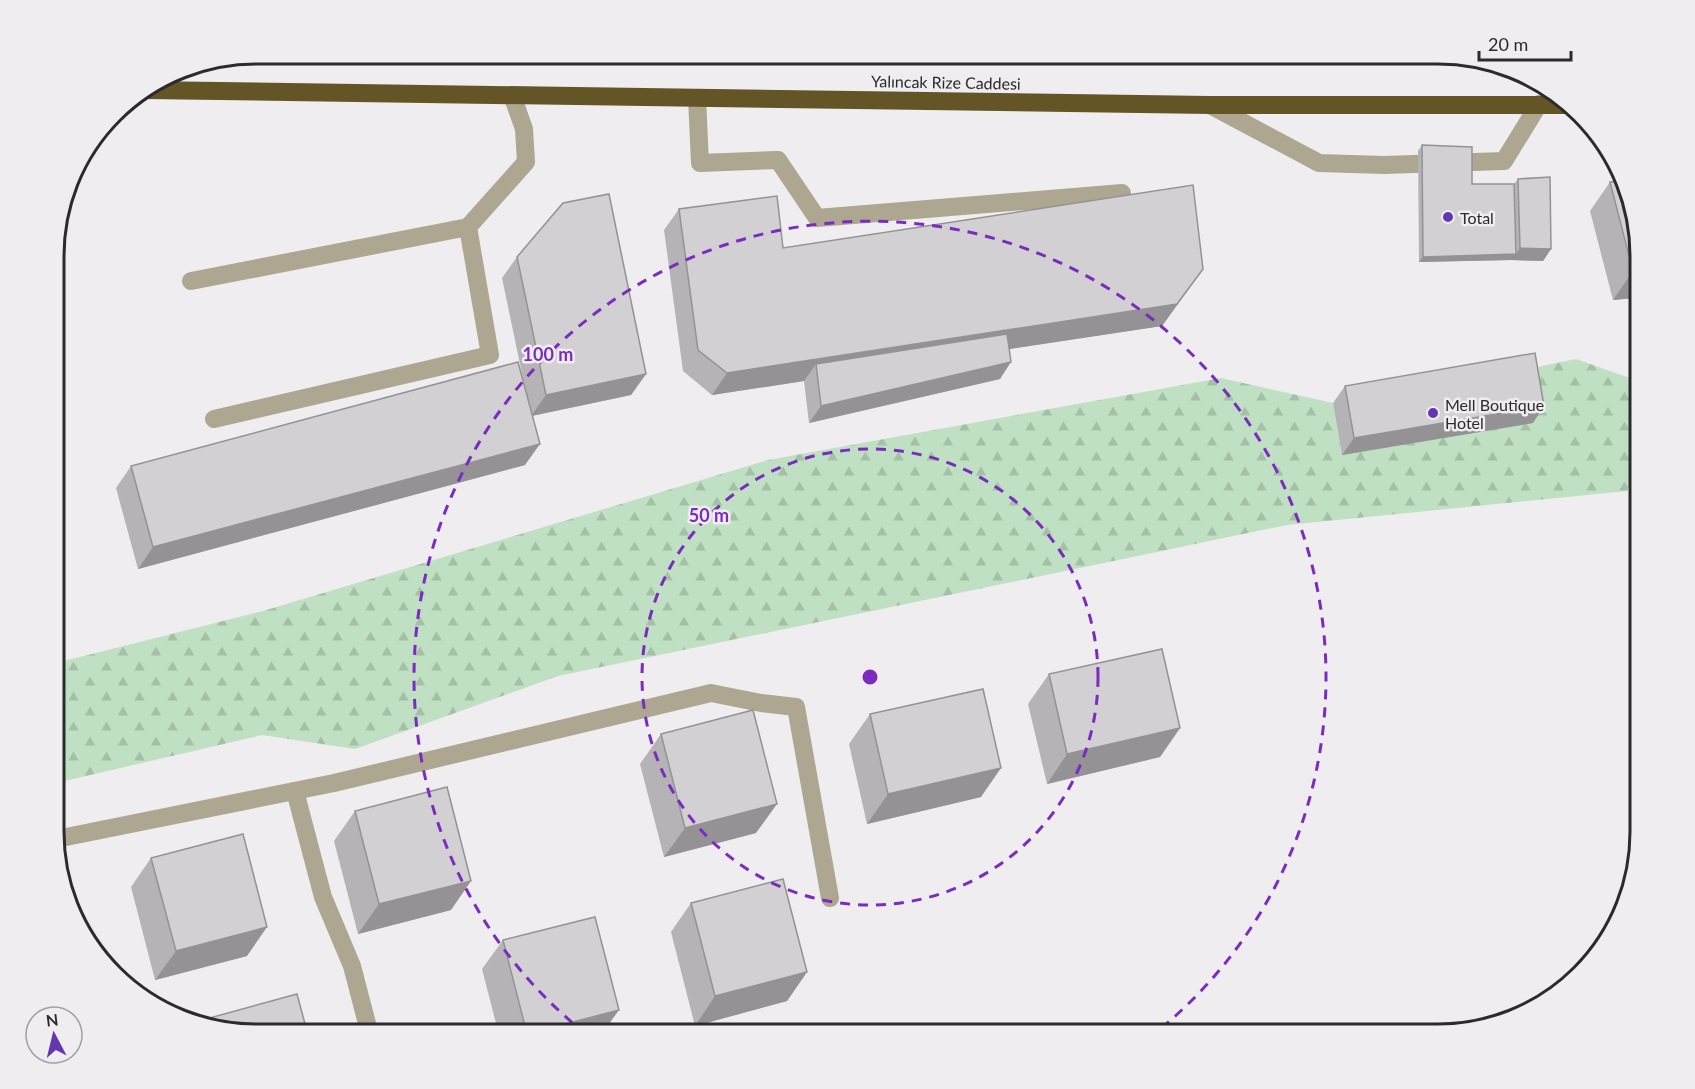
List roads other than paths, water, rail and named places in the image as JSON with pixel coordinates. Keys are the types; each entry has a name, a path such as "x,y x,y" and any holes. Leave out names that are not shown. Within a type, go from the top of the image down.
{"highway":[{"name":"Yalıncak Rize Caddesi","path":"160,90 1210,105 1556,105"}],"street":[{"path":"191,281 468,226 526,162 524,129 512,95"},
{"path":"697,98 700,163 778,160 817,218 1122,193"},
{"path":"1210,105 1319,163 1384,165 1504,161 1539,104"},
{"path":"214,419 490,354 468,226"},
{"path":"64,837 295,791 711,693 796,707 830,898"},
{"path":"295,791 323,897 351,966 367,1024"}],"place":[{"name":"Total","path":"1448,217"},
{"name":"Mell Boutique Hotel","path":"1433,413"}]}
